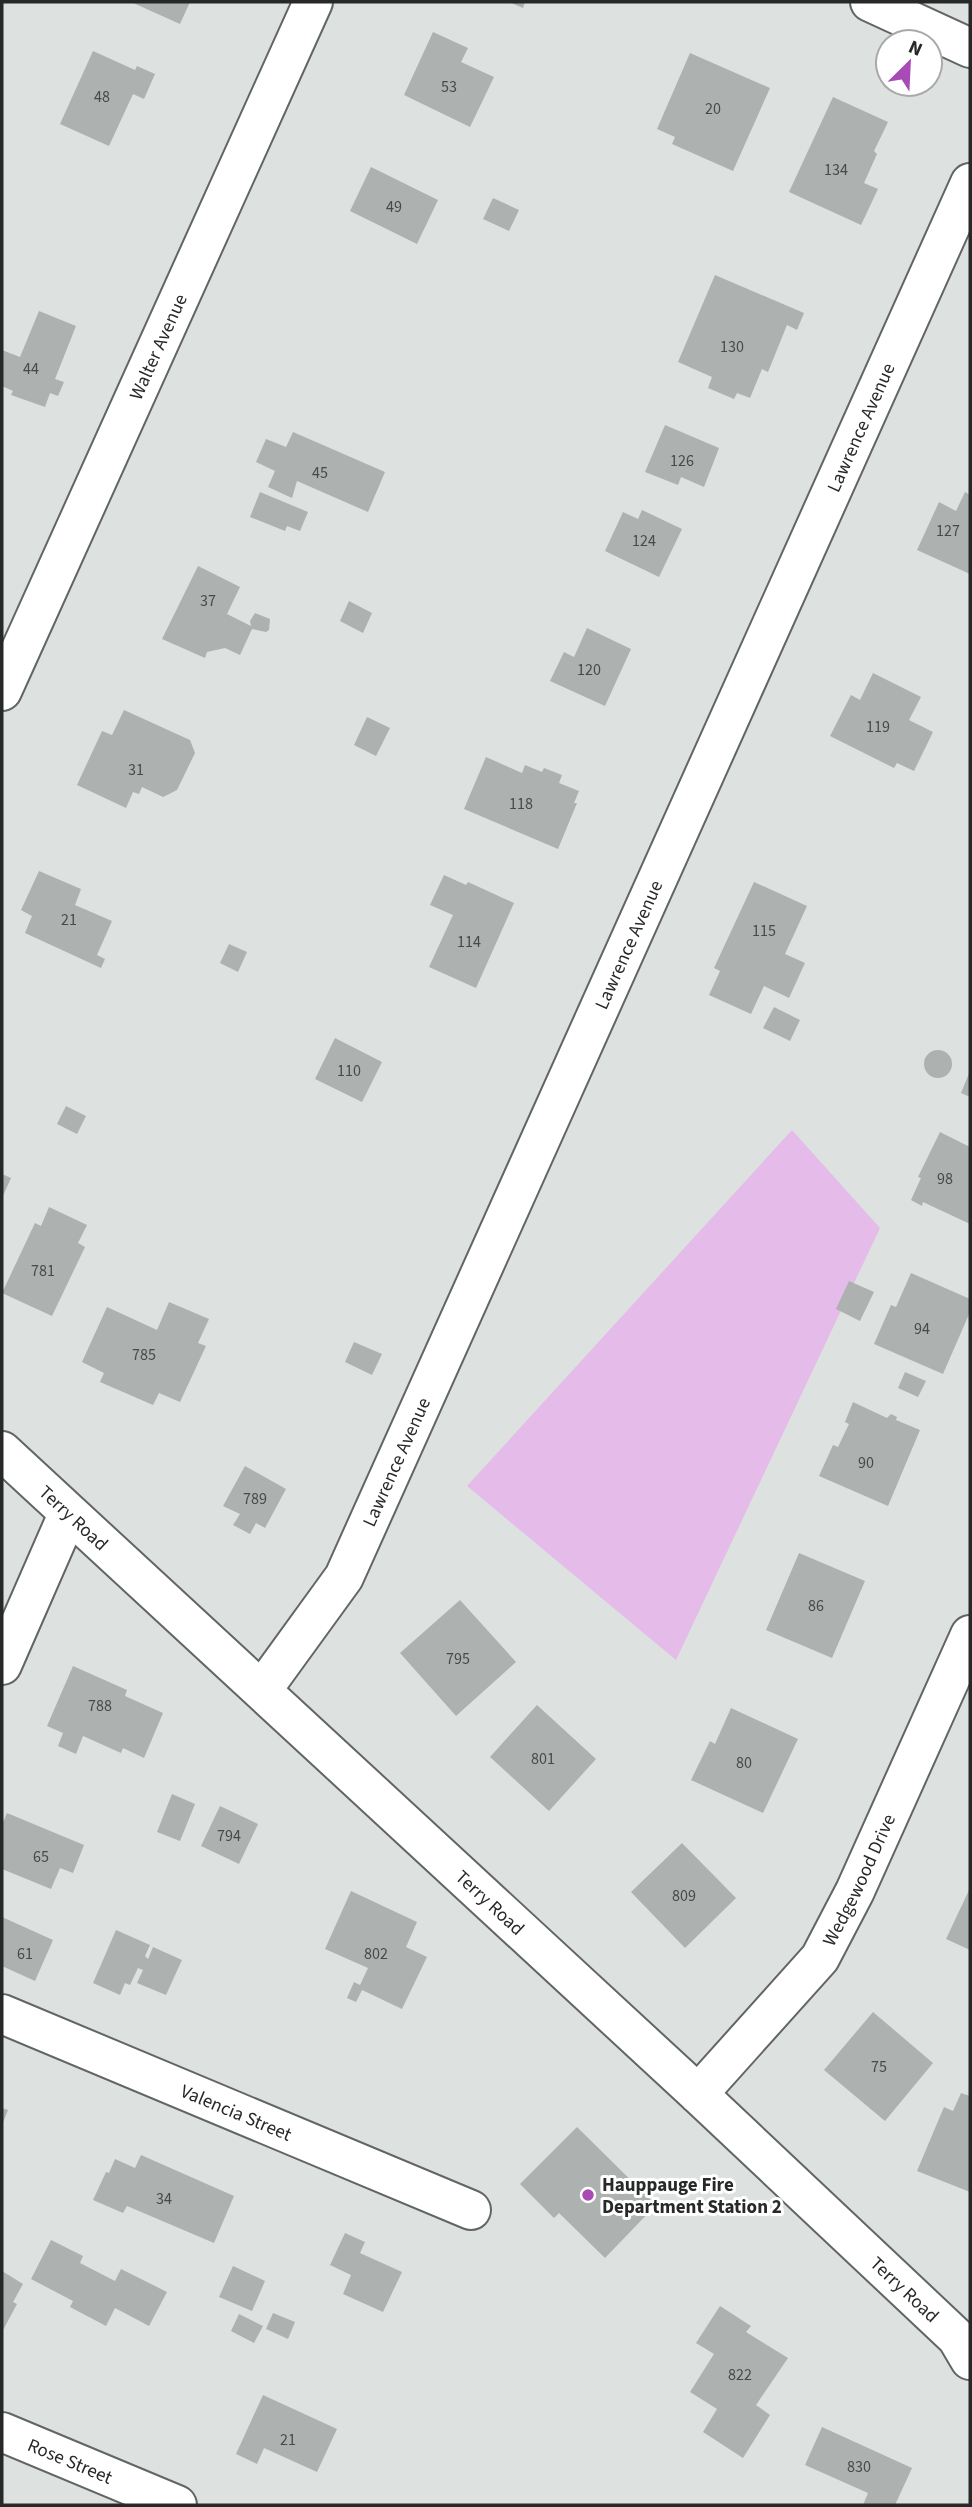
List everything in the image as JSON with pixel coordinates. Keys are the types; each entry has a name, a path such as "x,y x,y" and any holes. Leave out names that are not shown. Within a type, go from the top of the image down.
{"street":[{"name":"Walter Avenue","path":"2,691 313,2"},
{"path":"870,2 970,48"},
{"name":"Lawrence Avenue","path":"262,1690 344,1577 970,183"},
{"name":"Terry Road","path":"2,1451 698,2094 957,2338 970,2360"},
{"path":"2,1665 68,1514"},
{"name":"Wedgewood Drive","path":"698,2094 820,1958 855,1891 970,1635"},
{"name":"Valencia Street","path":"2,2014 471,2210"},
{"name":"Rose Street","path":"2,2432 177,2505"}],"shaded area":[{"path":"792,1130 880,1228 676,1660 467,1486"}],"building":[{"path":"131,2 190,2 180,24"},
{"path":"509,2 525,2 523,8"},
{"path":"433,32 468,48 461,62 494,77 470,127 404,95"},
{"path":"93,51 135,70 137,66 155,74 144,99 133,94 109,146 60,124"},
{"path":"690,53 770,88 733,171 672,144 675,137 657,129"},
{"path":"833,97 888,122 874,151 877,154 864,183 878,189 861,225 789,192"},
{"path":"371,167 438,200 417,244 350,211"},
{"path":"493,198 519,210 509,231 483,219"},
{"path":"715,275 804,313 797,330 787,325 768,372 762,369 750,398 737,393 734,399 708,388 712,377 678,362"},
{"path":"39,311 76,326 55,379 64,382 58,396 50,393 45,407 11,395 13,391 2,386 2,350 20,357"},
{"path":"665,425 719,448 704,487 681,477 678,485 645,472"},
{"path":"293,432 385,472 368,512 297,481 292,498 268,487 275,471 256,462 266,439 286,447"},
{"path":"260,492 308,512 300,531 287,526 285,531 250,517"},
{"path":"965,492 970,495 970,574 917,550 939,502 956,511"},
{"path":"642,510 682,529 659,577 605,551 623,512 638,519"},
{"path":"198,566 240,587 227,614 251,626 250,621 255,613 270,619 269,630 266,632 252,629 240,655 225,648 207,652 205,658 162,639"},
{"path":"349,601 372,613 363,633 340,621"},
{"path":"587,628 631,649 605,706 550,681 564,652 574,657"},
{"path":"873,673 921,697 909,720 933,732 914,771 897,763 894,768 830,736 851,695 860,700"},
{"path":"124,710 190,740 195,753 177,790 163,797 142,787 139,794 133,792 126,808 77,785 102,731 112,735"},
{"path":"367,717 390,728 376,756 354,745"},
{"path":"486,757 522,773 525,765 542,772 544,768 562,775 559,783 579,791 574,803 577,803 558,849 464,809"},
{"path":"39,871 81,889 75,905 112,921 97,955 105,959 101,968 25,933 32,916 21,910"},
{"path":"444,875 466,885 468,882 514,903 476,988 429,967 453,915 430,905"},
{"path":"754,882 807,906 785,954 805,963 789,998 764,986 751,1014 709,995 720,971 714,968"},
{"path":"229,944 247,952 238,972 220,963"},
{"path":"774,1007 800,1020 790,1041 763,1028"},
{"path":"335,1038 382,1062 362,1102 315,1079"},
{"path":"938,1050 948,1054 952,1064 948,1074 938,1078 928,1074 924,1064 928,1054"},
{"path":"970,1071 970,1097 961,1093"},
{"path":"66,1106 86,1116 77,1134 57,1124"},
{"path":"940,1132 970,1147 970,1224 923,1202 922,1206 911,1200 921,1178 918,1177"},
{"path":"2,1174 11,1178 2,1198"},
{"path":"49,1207 87,1225 78,1243 85,1247 52,1316 2,1293 35,1223 41,1226"},
{"path":"911,1273 970,1299 970,1312 943,1374 874,1344 891,1305 896,1307"},
{"path":"849,1281 874,1292 860,1321 836,1309"},
{"path":"169,1302 209,1319 198,1343 206,1346 180,1402 159,1393 153,1405 100,1382 104,1373 82,1362 107,1307 157,1330"},
{"path":"354,1342 382,1354 372,1375 345,1362"},
{"path":"905,1372 926,1381 918,1397 898,1388"},
{"path":"853,1402 887,1418 891,1414 897,1417 896,1420 920,1430 888,1506 819,1476 833,1445 838,1447 849,1424 845,1422"},
{"path":"245,1466 286,1489 265,1528 256,1523 250,1534 233,1525 240,1514 223,1506"},
{"path":"799,1553 865,1581 832,1658 766,1630"},
{"path":"460,1600 516,1662 456,1716 400,1653"},
{"path":"73,1666 127,1690 125,1696 163,1713 144,1758 123,1748 121,1753 83,1736 76,1754 58,1746 63,1733 47,1726"},
{"path":"537,1705 596,1759 549,1811 490,1757"},
{"path":"731,1708 798,1739 763,1813 691,1780 710,1741 715,1744"},
{"path":"172,1794 195,1804 180,1841 157,1832"},
{"path":"220,1806 258,1824 239,1864 201,1846"},
{"path":"7,1813 84,1845 73,1873 60,1868 51,1889 2,1869 2,1825"},
{"path":"682,1843 736,1898 685,1948 631,1892"},
{"path":"970,1888 970,1950 946,1939"},
{"path":"351,1891 417,1922 406,1947 427,1957 402,2009 362,1990 356,2002 347,1998 354,1982 360,1985 368,1968 325,1949"},
{"path":"2,1917 53,1940 35,1981 2,1966"},
{"path":"116,1930 150,1945 145,1956 148,1959 153,1947 182,1960 166,1995 137,1983 143,1970 138,1968 130,1985 125,1983 120,1995 93,1983"},
{"path":"873,2012 933,2063 885,2121 824,2070"},
{"path":"961,2093 970,2096 970,2192 917,2171 944,2107 953,2111"},
{"path":"2,2108 8,2110 2,2125"},
{"name":"Hauppauge Fire Department Station 2","path":"577,2127 656,2205 605,2258 559,2213 554,2218 520,2184"},
{"path":"141,2155 234,2196 214,2243 127,2206 123,2213 93,2200 115,2159 135,2168"},
{"path":"345,2233 365,2242 360,2253 402,2272 383,2312 343,2294 351,2275 330,2265"},
{"path":"51,2240 83,2256 80,2263 115,2281 121,2269 167,2292 149,2326 115,2308 106,2326 70,2307 73,2301 31,2279"},
{"path":"233,2266 265,2281 252,2311 219,2297"},
{"path":"2,2271 23,2284 13,2302 17,2304 2,2332"},
{"path":"720,2306 751,2326 746,2332 788,2358 756,2405 770,2415 743,2458 703,2432 717,2409 690,2392 714,2354 696,2343"},
{"path":"273,2313 295,2322 288,2339 266,2329"},
{"path":"239,2314 263,2326 254,2343 231,2331"},
{"path":"263,2395 337,2429 317,2472 264,2448 257,2464 236,2454"},
{"path":"822,2427 912,2468 895,2505 863,2505 868,2493 805,2465"}],"place":[{"name":"Hauppauge Fire Department Station 2","path":"588,2195"}]}
